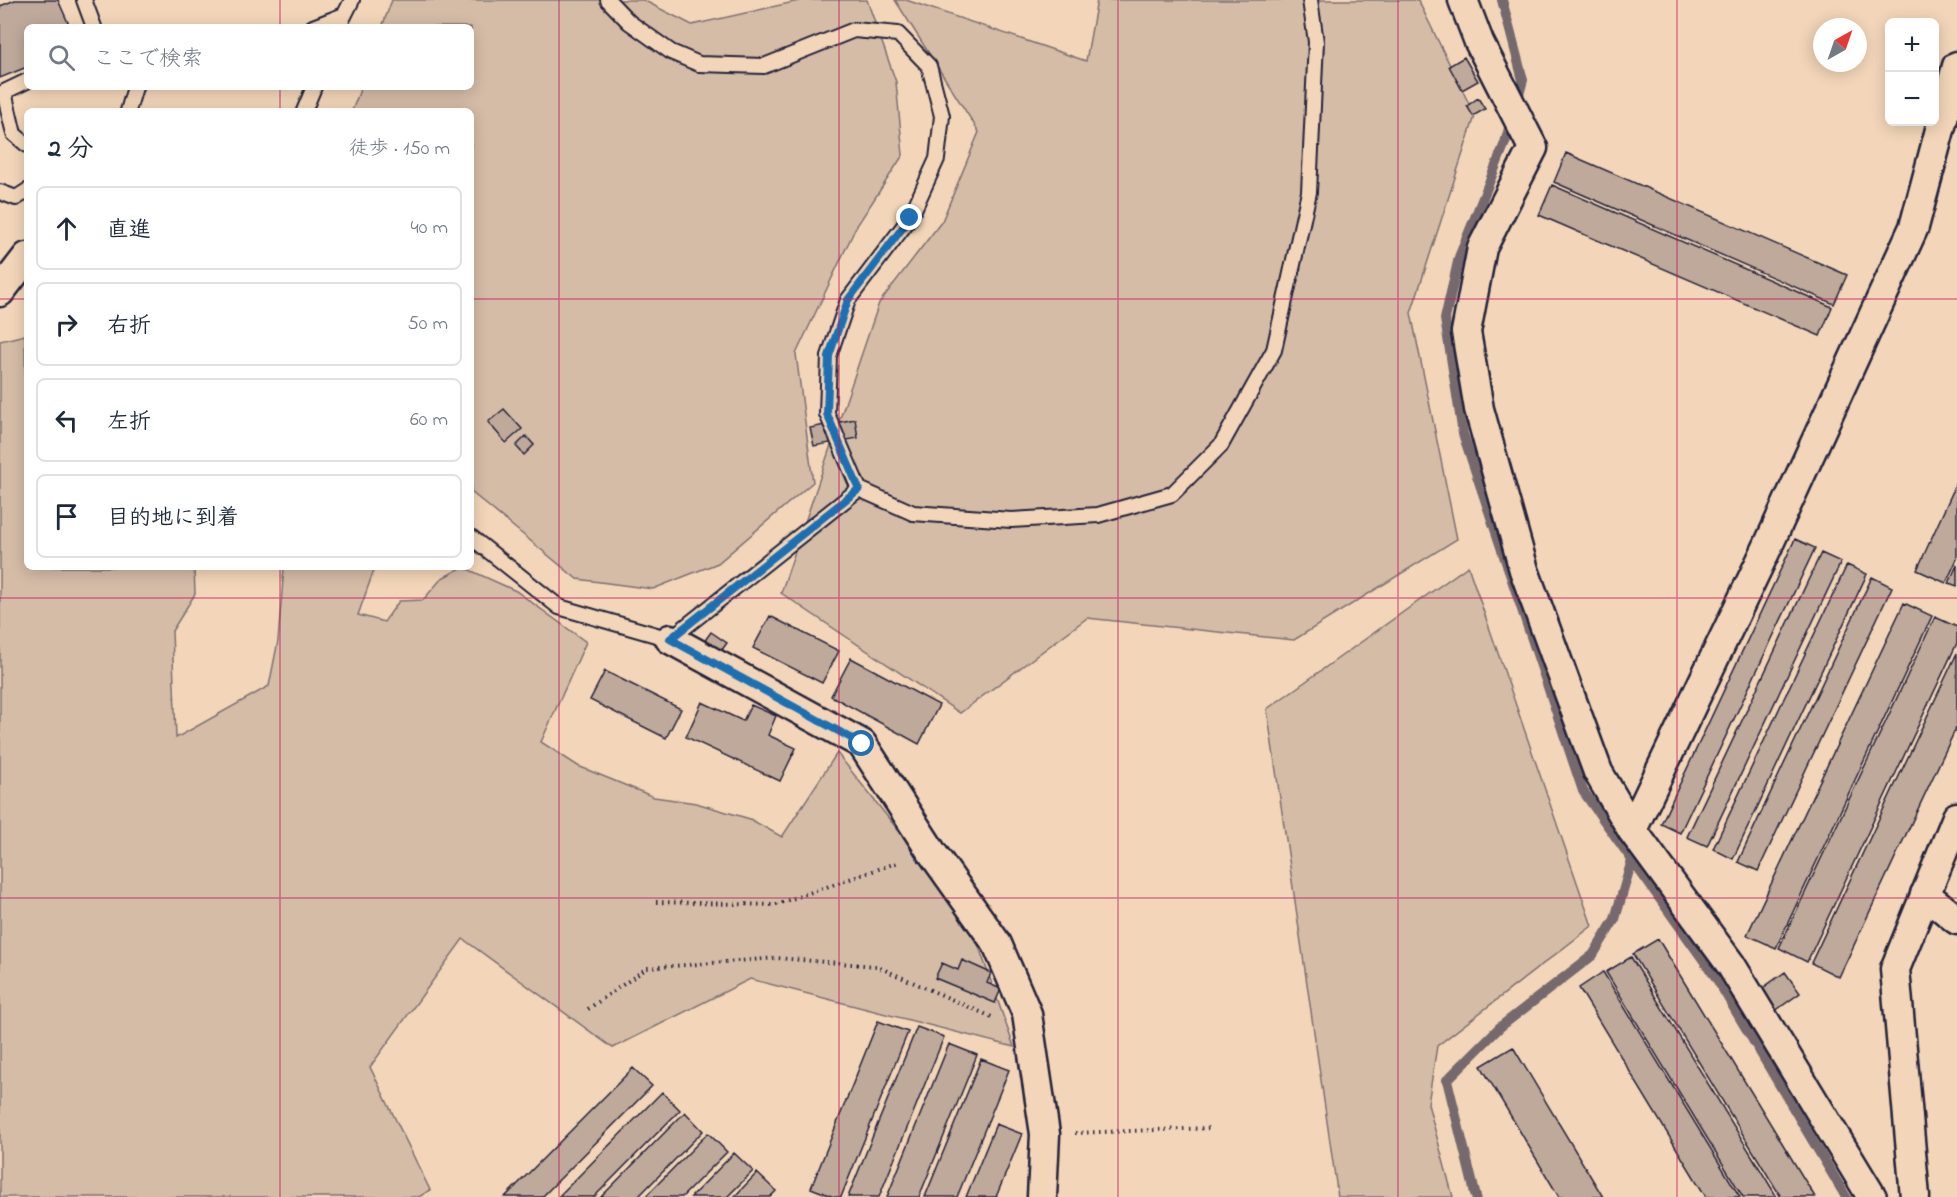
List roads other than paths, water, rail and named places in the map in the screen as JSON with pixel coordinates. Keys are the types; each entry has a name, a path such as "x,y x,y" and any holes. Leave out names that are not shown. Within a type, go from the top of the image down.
{"street":[{"path":"1463,0 1479,42 1533,148 1482,249 1466,332 1479,409 1524,570 1598,772 1632,830 1731,965 1872,1197"},
{"path":"1632,830 1767,548 1914,227 1957,66"},
{"path":"0,292 24,261"},
{"path":"670,639 862,744 931,850 998,944 1027,1014 1045,1134 1042,1197"},
{"path":"1915,1197 1895,969 1957,817"},
{"path":"1925,894 1957,920"}],"lane":[{"path":"84,0 93,24"},
{"path":"341,21 352,0"},
{"path":"608,0 629,22 671,52 699,64 764,66 854,30 898,34 929,66 942,116 937,159 910,218 848,300 829,356 827,414 859,489 913,513 1011,520 1098,515 1172,494 1221,444 1274,350 1309,192 1316,42 1310,0"},
{"path":"24,82 4,92 7,134 24,144"},
{"path":"129,108 134,90"},
{"path":"305,108 313,90"},
{"path":"0,192 16,198 24,193"},
{"path":"474,539 559,607 670,639 859,489"}],"waterway":[{"path":"1502,0 1523,80 1517,102"},
{"path":"1512,117 1505,143 1459,257 1445,319 1463,434 1583,791 1715,976 1846,1197"},
{"path":"1476,1197 1447,1080 1500,1027 1593,955 1615,919 1632,860"}]}
